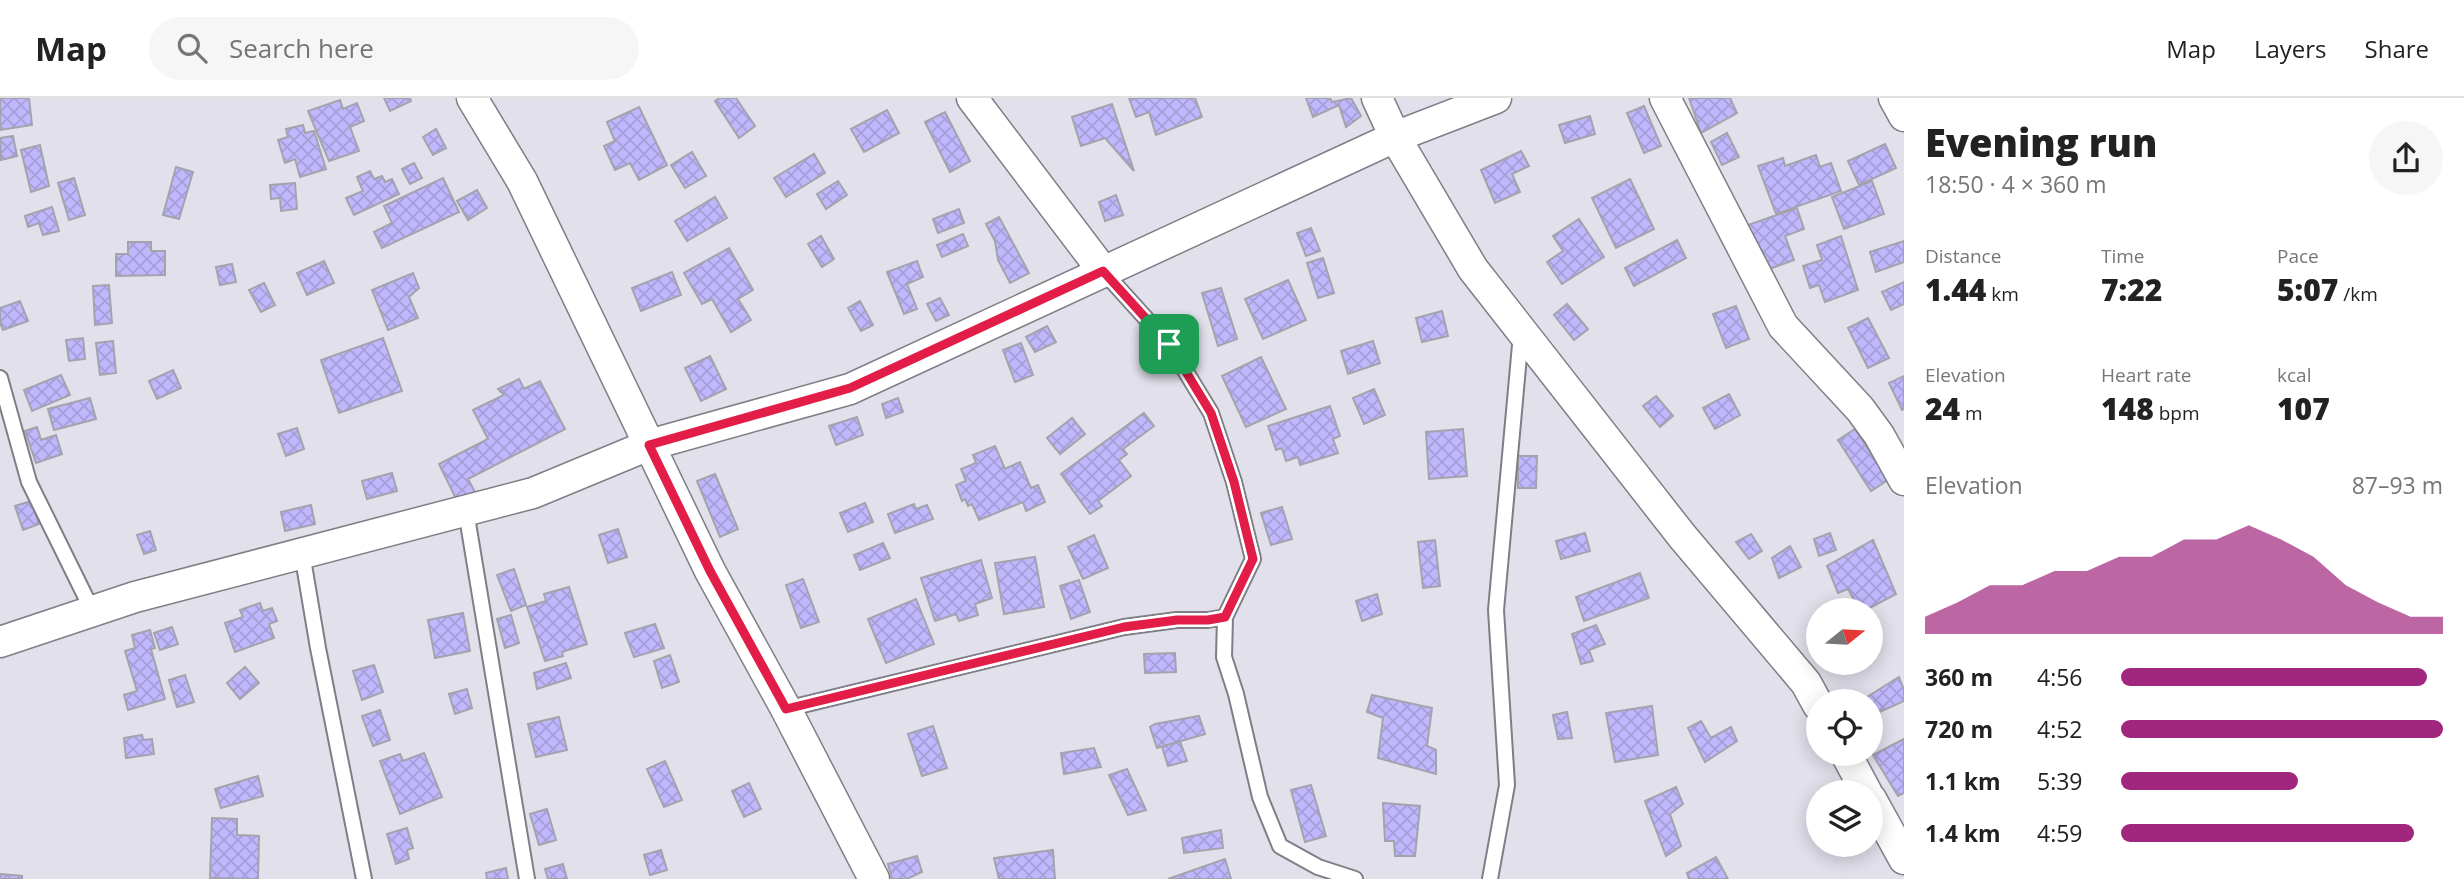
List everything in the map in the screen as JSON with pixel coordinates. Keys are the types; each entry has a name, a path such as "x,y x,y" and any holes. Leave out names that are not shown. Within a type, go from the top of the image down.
{"street":[{"path":"472,98 522,181 710,571 786,709 866,877"},
{"path":"972,98 1103,271"},
{"path":"1377,98 1395,137 1473,269 1522,328 1682,536 1810,689"},
{"path":"0,642 135,597 533,493 649,445 850,388 1395,137 1496,98"},
{"path":"1665,98 1783,326 1860,409 1879,435 1904,480"},
{"path":"1894,98 1904,116"},
{"path":"1883,821 1904,859"}],"lane":[{"path":"1103,271 1169,344 1211,413 1234,482 1253,559 1225,617 1224,657 1236,694 1260,797 1280,846 1318,867 1355,879"},
{"path":"1490,879 1507,785 1496,610 1522,328"},
{"path":"0,378 29,482 93,612"},
{"path":"466,511 527,879"},
{"path":"302,553 364,879"},
{"path":"786,709 1124,627 1225,617"}],"building":[{"path":"0,98 29,98 32,125 0,130"},
{"path":"384,98 410,98 411,101 390,111"},
{"path":"720,98 736,98 755,126 739,138 715,101"},
{"path":"1129,98 1195,98 1202,117 1156,135 1149,112 1136,117"},
{"path":"1306,98 1330,98 1332,102 1351,98 1361,116 1346,127 1339,105 1313,117"},
{"path":"1689,98 1730,98 1737,113 1701,133"},
{"path":"340,100 343,109 357,103 364,121 350,127 359,151 329,161 308,111"},
{"path":"1112,104 1134,171 1105,138 1081,146 1072,117"},
{"path":"1644,106 1661,146 1644,153 1627,113"},
{"path":"639,107 667,165 639,180 630,163 615,170 604,146 615,141 607,122"},
{"path":"887,110 899,133 864,152 851,129"},
{"path":"945,112 970,161 950,172 925,122"},
{"path":"1590,116 1595,134 1565,143 1559,125"},
{"path":"303,125 305,133 314,131 326,169 300,177 295,159 285,163 278,140 288,137 286,129"},
{"path":"436,129 446,148 433,155 423,137"},
{"path":"1727,133 1739,157 1722,165 1711,142"},
{"path":"13,136 17,156 1,160 0,138"},
{"path":"1885,144 1896,168 1859,185 1848,161"},
{"path":"40,145 49,186 31,192 21,150"},
{"path":"1521,151 1529,166 1512,174 1520,192 1495,203 1481,170"},
{"path":"692,152 706,176 685,188 671,165"},
{"path":"814,154 825,173 786,197 774,178"},
{"path":"1816,155 1820,167 1831,163 1841,191 1776,214 1758,166 1783,158 1785,166"},
{"path":"414,163 422,178 410,184 402,169"},
{"path":"176,167 193,172 179,219 163,215"},
{"path":"370,171 374,179 382,176 385,182 392,179 399,194 354,215 346,198 363,191 357,177"},
{"path":"74,178 85,215 69,220 58,183"},
{"path":"443,178 459,212 382,248 374,232 392,223 384,206"},
{"path":"1630,179 1654,229 1616,248 1592,198"},
{"path":"838,181 847,195 826,209 817,194"},
{"path":"1872,181 1884,214 1844,229 1832,197"},
{"path":"295,183 297,209 281,211 280,198 271,199 270,185"},
{"path":"477,190 487,208 468,220 457,201"},
{"path":"1116,195 1123,215 1105,221 1099,202"},
{"path":"715,197 727,218 687,241 675,221"},
{"path":"52,207 59,231 43,235 39,223 28,227 25,216"},
{"path":"1797,208 1804,229 1785,236 1794,260 1764,271 1748,225"},
{"path":"959,209 964,223 938,233 933,219"},
{"path":"999,217 1029,273 1010,283 998,260 995,241 986,224"},
{"path":"1579,219 1604,257 1562,284 1547,262 1563,251 1553,236"},
{"path":"1311,228 1320,251 1306,256 1297,233"},
{"path":"963,234 968,246 942,257 937,245"},
{"path":"821,236 834,259 822,267 808,244"},
{"path":"1841,236 1858,290 1825,302 1819,285 1810,288 1803,266 1822,260 1817,245"},
{"path":"1677,240 1686,258 1634,286 1625,268"},
{"path":"1904,241 1904,262 1876,272 1870,252"},
{"path":"128,242 151,242 151,251 165,251 165,275 116,276 116,254 128,254"},
{"path":"729,248 753,290 738,299 751,320 731,332 712,299 702,304 684,273"},
{"path":"1323,258 1334,293 1318,298 1307,263"},
{"path":"324,261 334,283 307,295 297,273"},
{"path":"917,261 923,277 907,284 917,309 904,314 887,272"},
{"path":"232,264 236,282 220,285 216,267"},
{"path":"672,272 681,295 641,311 632,288"},
{"path":"413,273 419,288 409,297 418,318 388,330 372,290"},
{"path":"1288,280 1306,320 1263,339 1245,299"},
{"path":"1904,282 1904,304 1891,310 1882,292"},
{"path":"264,283 275,305 261,312 249,290"},
{"path":"109,285 112,323 95,325 93,286"},
{"path":"1221,288 1237,339 1218,346 1202,293"},
{"path":"940,298 949,315 936,321 927,304"},
{"path":"20,301 28,321 3,330 0,308"},
{"path":"860,301 873,325 861,331 848,308"},
{"path":"1567,304 1588,329 1574,340 1554,315"},
{"path":"1736,306 1749,339 1726,348 1713,314"},
{"path":"1442,311 1448,336 1422,342 1416,318"},
{"path":"1868,318 1889,358 1868,368 1848,328"},
{"path":"1047,326 1056,342 1035,352 1026,337"},
{"path":"83,338 85,359 69,361 66,340"},
{"path":"383,338 402,391 339,413 321,360"},
{"path":"113,341 116,373 100,375 96,343"},
{"path":"1373,341 1380,363 1348,374 1341,351"},
{"path":"1021,343 1033,375 1015,382 1003,350"},
{"path":"710,356 726,389 701,401 685,368"},
{"path":"1261,357 1286,409 1246,427 1222,376"},
{"path":"173,370 181,388 157,399 149,381"},
{"path":"61,375 70,395 32,411 24,390"},
{"path":"1904,376 1904,409 1902,410 1889,383"},
{"path":"519,379 524,389 540,381 565,429 468,479 476,494 458,503 439,464 488,439 473,410 504,395 498,389"},
{"path":"1374,389 1385,415 1364,424 1353,398"},
{"path":"1729,394 1740,415 1715,429 1703,408"},
{"path":"1656,396 1673,416 1660,427 1643,406"},
{"path":"90,398 96,419 54,430 48,409"},
{"path":"898,398 903,412 886,418 882,404"},
{"path":"1330,406 1340,436 1333,439 1338,453 1300,465 1298,457 1286,461 1282,448 1276,450 1268,426"},
{"path":"1144,413 1154,426 1123,449 1127,454 1119,460 1131,476 1098,501 1102,506 1090,514 1061,474"},
{"path":"857,417 863,435 836,445 829,426"},
{"path":"1072,418 1085,434 1060,454 1047,438"},
{"path":"37,427 41,440 56,435 62,454 36,463 25,431"},
{"path":"297,428 304,449 286,456 278,434"},
{"path":"1463,429 1467,476 1429,479 1426,432"},
{"path":"1855,429 1888,480 1871,491 1838,440"},
{"path":"995,446 1005,469 1020,462 1031,488 1038,485 1045,502 1026,511 1023,502 979,520 972,504 968,506 965,499 962,501 956,485 966,481 961,469 976,463 973,455"},
{"path":"1518,456 1537,456 1536,488 1518,488"},
{"path":"392,473 397,491 367,499 362,481"},
{"path":"715,474 738,529 720,537 697,481"},
{"path":"31,501 39,524 23,530 15,506"},
{"path":"865,503 873,522 848,532 840,513"},
{"path":"914,504 916,509 927,505 933,519 895,533 888,514"},
{"path":"311,505 315,524 285,531 281,512"},
{"path":"1282,507 1292,539 1271,545 1261,513"},
{"path":"618,529 627,557 608,563 599,535"},
{"path":"150,531 156,550 144,554 137,535"},
{"path":"1585,533 1590,551 1561,559 1556,541"},
{"path":"1830,533 1836,550 1819,556 1814,539"},
{"path":"1751,534 1762,551 1749,559 1736,542"},
{"path":"1094,535 1108,568 1083,579 1068,547"},
{"path":"1435,540 1440,586 1423,588 1418,542"},
{"path":"1873,540 1896,594 1883,601 1883,598 1853,598 1848,589 1838,593 1827,566"},
{"path":"883,543 890,558 860,570 854,555"},
{"path":"1790,546 1801,567 1779,578 1772,558"},
{"path":"1035,557 1044,607 1004,614 995,563"},
{"path":"981,560 992,598 975,604 978,615 959,621 956,614 935,621 921,578"},
{"path":"514,569 526,605 511,611 497,575"},
{"path":"1640,573 1649,598 1584,621 1576,597"},
{"path":"803,579 819,622 801,628 786,585"},
{"path":"1079,580 1090,612 1071,619 1060,586"},
{"path":"569,587 587,644 562,652 563,656 545,661 527,607 546,601 544,594"},
{"path":"1377,594 1382,614 1362,621 1356,601"},
{"path":"916,599 934,644 886,663 868,619"},
{"path":"260,603 263,611 272,608 277,621 269,624 274,638 235,652 225,623 243,617 240,610"},
{"path":"463,613 470,651 435,658 428,620"},
{"path":"511,615 519,643 505,648 497,619"},
{"path":"655,624 664,648 634,657 625,633"},
{"path":"1596,625 1605,644 1589,650 1593,661 1581,664 1572,634"},
{"path":"172,627 178,644 160,650 154,633"},
{"path":"150,630 155,648 151,649 165,699 128,710 124,695 137,691 125,651 135,648 132,635"},
{"path":"1175,653 1176,672 1145,673 1144,654"},
{"path":"670,655 679,682 662,688 654,661"},
{"path":"566,663 571,678 537,689 534,673"},
{"path":"374,665 383,692 362,700 353,671"},
{"path":"245,667 259,683 240,699 227,683"},
{"path":"185,675 194,702 177,707 169,680"},
{"path":"1899,677 1904,690 1904,701 1883,711 1883,689 1880,689"},
{"path":"467,689 472,708 455,714 449,694"},
{"path":"1372,695 1432,708 1427,746 1436,750 1436,774 1378,758 1383,718 1367,712"},
{"path":"1652,706 1658,755 1615,762 1606,713"},
{"path":"380,710 390,740 373,746 362,716"},
{"path":"1567,712 1572,738 1558,739 1553,715"},
{"path":"1199,716 1205,734 1157,748 1150,727"},
{"path":"559,717 567,750 536,757 528,724"},
{"path":"1701,721 1711,738 1731,727 1737,741 1705,762 1688,728"},
{"path":"933,726 947,768 922,776 908,734"},
{"path":"142,735 143,740 152,739 154,754 126,758 124,738"},
{"path":"1904,739 1904,793 1898,796 1880,766 1883,766 1883,750"},
{"path":"1180,741 1187,761 1168,766 1162,747"},
{"path":"1094,748 1101,767 1064,774 1061,753"},
{"path":"424,753 442,797 400,814 380,761 400,754 403,761"},
{"path":"665,761 682,800 664,807 647,769"},
{"path":"1127,769 1146,810 1128,815 1109,775"},
{"path":"258,776 263,796 221,808 215,789"},
{"path":"749,783 761,809 744,817 732,791"},
{"path":"1311,785 1326,836 1305,842 1291,790"},
{"path":"1676,787 1683,804 1670,814 1681,846 1666,856 1645,801"},
{"path":"1383,803 1420,806 1415,856 1395,856 1394,841 1385,841"},
{"path":"547,809 556,840 539,845 530,814"},
{"path":"212,818 237,819 237,835 259,836 258,879 210,878"},
{"path":"407,828 413,848 407,850 409,859 396,864 387,834"},
{"path":"1221,830 1223,848 1184,853 1182,838"},
{"path":"661,850 667,870 650,875 644,855"},
{"path":"1053,850 1055,879 999,879 994,858"},
{"path":"917,856 922,872 907,879 892,879 888,864"},
{"path":"1716,857 1728,879 1689,879 1687,873"},
{"path":"1225,859 1231,879 1168,879"},
{"path":"563,864 567,879 548,879 545,869"},
{"path":"506,868 508,879 487,879 486,873"},
{"path":"1,874 22,876 22,879 0,879"}],"route":[{"path":"1103,271 1169,344 1211,413 1234,482 1253,559 1225,617 1124,627 786,709 710,571 649,445 850,388 1103,271"}]}
